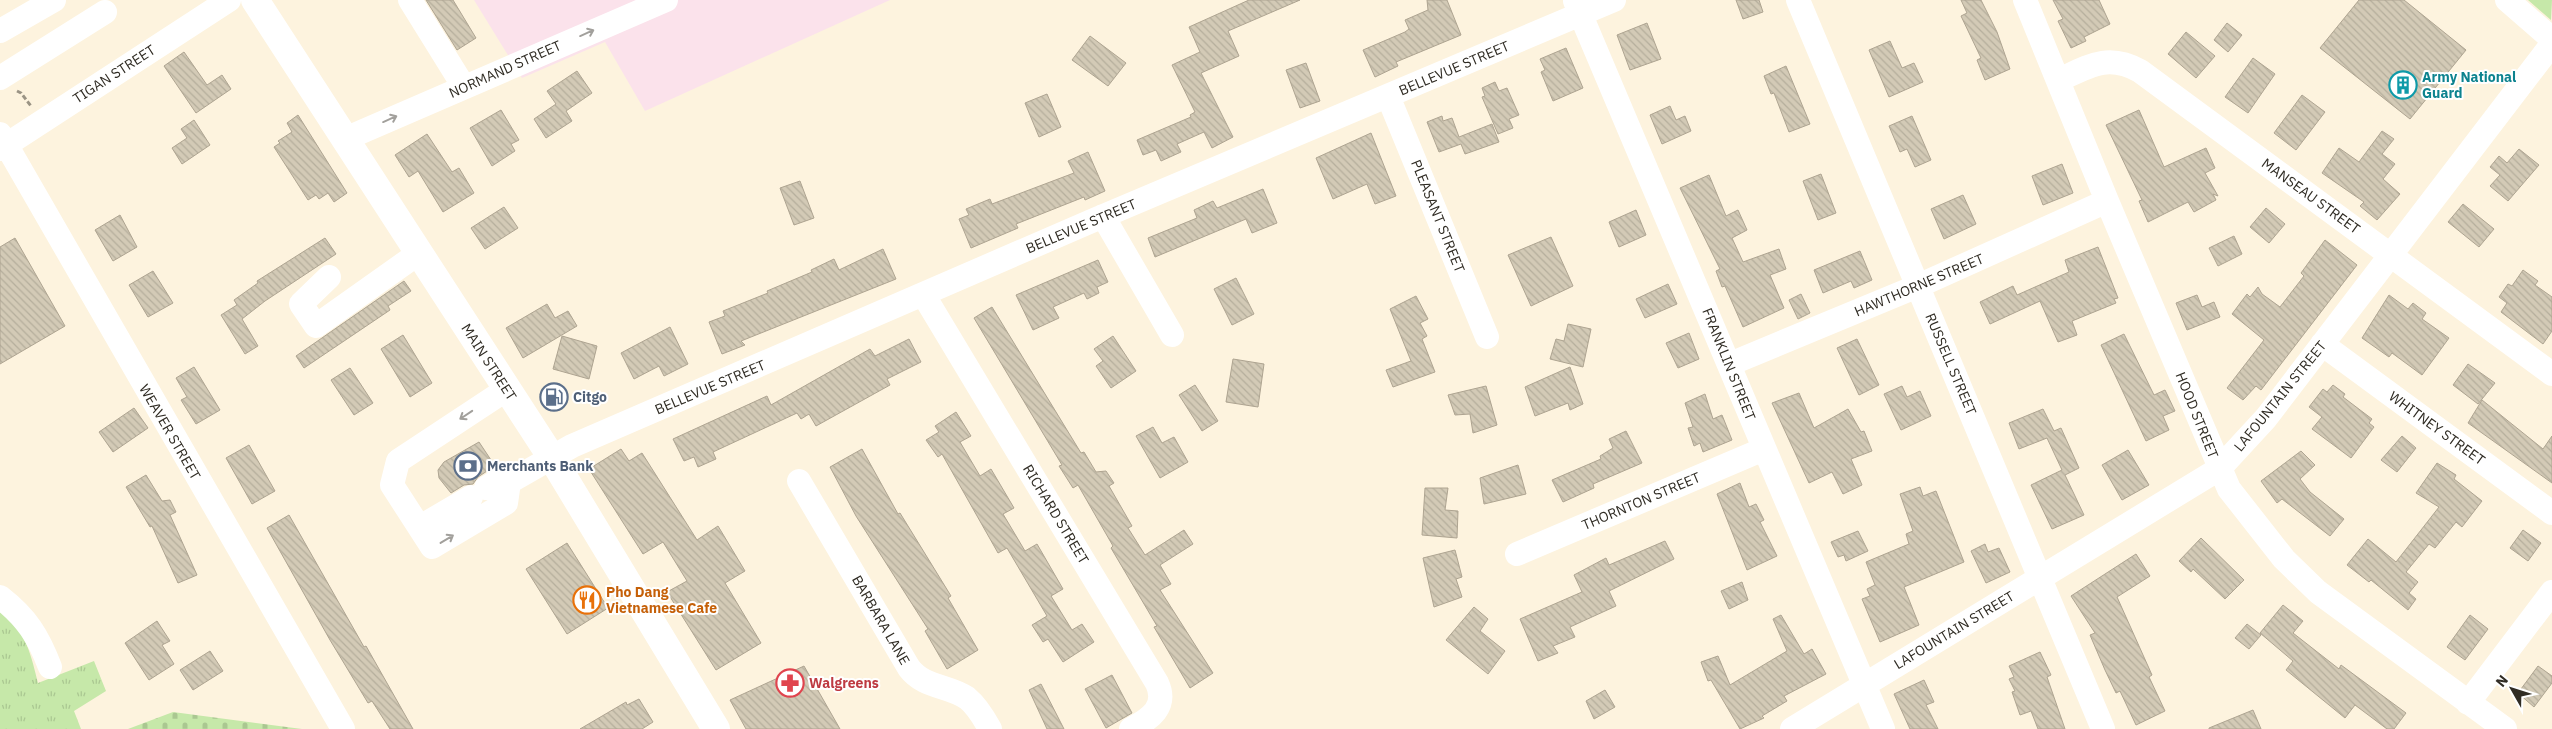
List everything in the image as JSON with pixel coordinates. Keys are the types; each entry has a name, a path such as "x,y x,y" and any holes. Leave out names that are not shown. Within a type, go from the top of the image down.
{"main road":[{"name":"MAIN STREET","path":"255,0 552,458 716,729"}],"street":[{"path":"3,22 54,0"},
{"name":"TIGAN STREET","path":"2,142 228,0"},
{"path":"410,0 464,87"},
{"name":"NORMAND STREET","path":"345,138 666,0"},
{"name":"BELLEVUE STREET","path":"420,527 494,483 509,482 572,446 1102,216 1388,96 1577,7 1614,0"},
{"name":"RUSSELL STREET","path":"1798,0 2103,729"},
{"name":"HOOD STREET","path":"2025,0 2059,80 2106,201 2210,442 2219,470 2229,489 2284,559 2318,592 2505,729"},
{"path":"2507,0 2552,39"},
{"name":"FRANKLIN STREET","path":"1577,7 1730,364 1764,449 1883,729"},
{"path":"8,82 105,12"},
{"name":"LAFOUNTAIN STREET","path":"1792,729 2219,470 2266,418 2552,44"},
{"name":"MANSEAU STREET","path":"2059,80 2100,63 2110,61 2130,66 2552,374"},
{"name":"PLEASANT STREET","path":"1388,96 1487,337"},
{"name":"WEAVER STREET","path":"2,142 343,729"},
{"name":"HAWTHORNE STREET","path":"1730,364 1918,286 2106,201"},
{"path":"1102,216 1172,335"},
{"path":"329,277 301,304 316,326 418,253"},
{"name":"RICHARD STREET","path":"923,294 1157,683 1161,699 1158,709 1150,717 1131,729"},
{"name":"WHITNEY STREET","path":"2322,344 2552,513"},
{"path":"507,389 398,461 392,485 432,547 506,503 509,482"},
{"name":"THORNTON STREET","path":"1517,554 1764,449"},
{"name":"BARBARA LANE","path":"799,481 909,668 920,680 966,697 974,704 990,729"},
{"path":"2468,703 2552,592"},
{"path":"0,597 26,620 39,639 50,667"}],"path":[{"path":"8,82 14,90 21,93 31,107"}],"shaded area":[{"path":"474,0 890,0 645,111 605,42 522,78"}],"green space":[{"path":"2528,0 2552,0 2551,20"},
{"path":"0,612 16,625 26,643 38,683 94,661 106,691 74,711 81,729 0,729"},
{"path":"173,712 302,729 128,729"}],"building":[{"path":"426,0 453,0 476,38 457,50"},
{"path":"1249,0 1300,0 1228,31 1239,56 1201,73 1233,137 1212,148 1204,132 1177,144 1181,152 1161,161 1156,150 1143,155 1137,140 1191,117 1190,115 1195,112 1172,65 1200,52 1189,27"},
{"path":"1427,0 1447,0 1461,35 1396,62 1398,66 1375,77 1363,50 1409,29 1405,20 1428,10"},
{"path":"1736,0 1759,0 1763,12 1743,19"},
{"path":"1961,0 1981,0 1997,32 2010,69 1985,80 1977,60 1981,58 1961,16 1967,13"},
{"path":"2053,0 2099,0 2110,24 2084,37 2086,41 2071,48 2058,21 2063,19"},
{"name":"Army National Guard","path":"2359,0 2404,0 2466,50 2410,119 2320,48"},
{"path":"1647,23 1661,59 1630,70 1617,35"},
{"path":"2227,23 2242,35 2228,52 2214,40"},
{"path":"2186,32 2215,56 2196,78 2168,54"},
{"path":"1090,36 1126,63 1108,86 1072,60"},
{"path":"1890,41 1902,68 1914,63 1923,82 1889,97 1869,50"},
{"path":"1566,48 1583,88 1553,101 1541,72 1545,70 1540,59"},
{"path":"184,52 207,85 222,75 231,89 196,113 164,66"},
{"path":"2253,58 2275,74 2248,113 2225,97"},
{"path":"1306,63 1320,101 1300,108 1286,70"},
{"path":"1786,66 1810,124 1789,132 1774,93 1771,94 1764,76"},
{"path":"577,71 592,93 566,111 572,121 546,138 534,119 556,104 547,91"},
{"path":"1495,82 1499,91 1507,88 1519,115 1509,119 1513,128 1498,134 1482,97 1485,96 1482,88"},
{"path":"1047,94 1061,127 1039,137 1025,103"},
{"path":"2302,95 2325,112 2296,150 2274,133"},
{"path":"1670,106 1676,120 1685,116 1691,131 1662,144 1650,115"},
{"path":"501,110 519,140 511,144 515,151 492,166 470,128"},
{"path":"2139,110 2164,167 2206,148 2215,168 2205,173 2218,196 2213,194 2216,200 2194,212 2188,202 2148,222 2139,201 2142,200 2106,125"},
{"path":"298,115 347,193 334,202 328,193 319,199 316,195 308,200 274,147 280,143 278,141 292,132 287,123"},
{"path":"1442,116 1443,121 1452,118 1459,137 1492,124 1499,142 1465,154 1461,144 1439,152 1427,122"},
{"path":"1912,116 1931,160 1915,167 1907,149 1900,152 1889,126"},
{"path":"194,120 210,145 182,164 172,148 187,138 181,129"},
{"path":"2382,131 2394,139 2382,154 2395,164 2383,179 2400,194 2377,220 2360,206 2364,202 2322,173 2339,148 2359,162"},
{"path":"1371,133 1396,196 1375,204 1367,184 1333,199 1316,158"},
{"path":"427,134 452,172 459,168 474,193 443,212 418,171 409,177 395,155"},
{"path":"2519,149 2539,165 2508,201 2490,186 2500,175 2490,167 2499,156 2507,163"},
{"path":"1088,152 1105,191 1085,200 1084,197 1016,224 1018,228 971,248 959,219 969,215 966,209 990,199 992,204 1074,173 1068,161"},
{"path":"2062,164 2073,193 2043,205 2032,176"},
{"path":"1821,174 1836,213 1818,220 1803,181"},
{"path":"1709,175 1726,216 1738,210 1747,230 1732,238 1743,262 1779,249 1786,269 1770,275 1784,308 1743,327 1725,286 1722,287 1716,271 1720,269 1680,188"},
{"path":"800,181 814,218 794,225 780,188"},
{"path":"1263,189 1277,223 1252,233 1246,219 1155,257 1148,238 1197,218 1194,210 1213,201 1217,208"},
{"path":"1963,195 1976,224 1944,239 1931,209"},
{"path":"2463,204 2494,229 2479,247 2448,222"},
{"path":"504,207 518,228 485,249 471,228"},
{"path":"2266,208 2285,224 2269,243 2250,227"},
{"path":"1636,210 1646,235 1619,247 1609,222"},
{"path":"120,215 137,247 113,261 95,230"},
{"path":"2234,236 2242,254 2218,266 2209,248"},
{"path":"1551,237 1573,286 1531,306 1508,255"},
{"path":"15,238 65,326 0,364 0,247"},
{"path":"325,238 336,254 265,301 242,319 258,346 245,354 221,315 237,305 234,300 258,283 257,281"},
{"path":"2325,240 2357,265 2261,390 2256,386 2243,400 2227,388 2264,340 2232,314 2247,294 2250,297 2258,287 2262,294 2280,307 2304,276 2301,273"},
{"path":"2098,247 2118,298 2114,299 2116,303 2072,321 2077,335 2058,342 2040,301 1990,324 1980,302 2013,286 2017,295 2069,272 2065,260"},
{"path":"883,249 896,279 741,341 745,345 722,354 709,322 725,316 723,311 768,293 767,291 812,272 811,270 834,259 839,270"},
{"path":"1860,251 1872,280 1854,288 1851,281 1823,293 1814,270"},
{"path":"1098,260 1108,282 1097,287 1099,293 1087,299 1084,293 1053,307 1059,318 1033,330 1016,295"},
{"path":"2523,270 2538,281 2535,285 2552,297 2552,331 2543,344 2501,312 2507,303 2499,297 2508,284 2512,286"},
{"path":"153,271 173,303 148,317 129,285"},
{"path":"1236,278 1254,314 1232,325 1214,289"},
{"path":"404,281 411,291 388,306 390,310 304,368 296,356"},
{"path":"1668,284 1677,304 1645,318 1636,299"},
{"path":"1801,294 1810,313 1798,319 1789,300"},
{"path":"2197,295 2202,307 2214,302 2220,317 2187,330 2176,303"},
{"path":"2389,295 2408,309 2413,303 2426,313 2422,319 2449,338 2422,375 2392,353 2389,357 2362,338"},
{"path":"1416,296 1428,319 1420,323 1427,336 1422,339 1435,372 1393,387 1386,370 1411,361 1390,309"},
{"path":"547,304 555,318 568,311 577,326 523,358 506,328"},
{"path":"992,307 1081,453 1084,452 1096,472 1106,471 1114,483 1109,486 1132,526 1128,528 1145,555 1184,530 1193,544 1160,565 1171,584 1160,590 1213,673 1190,688 1154,627 1157,626 1111,548 1113,546 1078,485 1073,488 1059,466 1062,465 974,318"},
{"path":"1568,324 1591,329 1583,367 1550,359 1556,339 1564,341"},
{"path":"670,327 688,364 664,376 659,366 634,379 621,353"},
{"path":"1689,333 1699,359 1678,368 1666,343"},
{"path":"2124,334 2154,395 2165,390 2175,411 2163,416 2169,430 2146,441 2101,345"},
{"path":"403,335 432,383 410,397 381,349"},
{"path":"562,336 597,346 589,379 553,369"},
{"path":"1113,336 1136,371 1111,388 1096,366 1103,361 1094,349"},
{"path":"909,339 921,362 887,379 890,385 816,426 809,414 801,419 797,413 713,452 716,459 698,467 694,457 684,461 673,439 767,396 771,405 870,349 875,356"},
{"path":"1857,339 1879,385 1859,395 1837,348"},
{"path":"1233,359 1264,364 1258,407 1226,402"},
{"path":"2468,364 2495,383 2478,404 2453,385"},
{"path":"194,367 220,410 196,424 181,400 187,397 176,378"},
{"path":"1570,367 1583,404 1570,410 1568,403 1535,416 1525,387"},
{"path":"350,368 373,403 354,415 331,380"},
{"name":"Citgo","path":"557,384 567,400 550,411 540,394"},
{"path":"1195,385 1218,421 1202,431 1179,395"},
{"path":"2333,385 2345,394 2343,397 2372,419 2369,423 2374,427 2351,458 2312,429 2322,417 2309,407 2323,389 2327,392"},
{"path":"1486,386 1497,425 1473,433 1470,414 1455,415 1448,395"},
{"path":"1902,386 1907,397 1920,391 1931,416 1901,430 1884,394"},
{"path":"1799,393 1814,428 1848,409 1861,432 1864,431 1872,451 1851,459 1862,485 1843,494 1832,472 1809,483 1772,403"},
{"path":"1705,394 1713,419 1722,415 1732,440 1703,452 1700,443 1694,446 1688,428 1693,427 1685,403"},
{"path":"2482,400 2543,449 2552,436 2552,483 2468,423"},
{"path":"134,408 148,428 113,452 99,432"},
{"path":"2043,409 2054,431 2061,428 2079,468 2065,475 2084,515 2052,529 2031,485 2062,470 2047,438 2019,449 2009,423"},
{"path":"956,412 971,436 960,442 980,476 991,469 1014,508 1003,514 1025,551 1037,544 1063,589 1051,596 1072,630 1082,624 1094,642 1063,662 1048,639 1043,642 1032,625 1047,616 1007,548 998,553 942,454 938,457 926,440 939,432 935,426"},
{"path":"1153,427 1162,443 1174,437 1188,462 1160,478 1136,436"},
{"path":"1626,431 1642,463 1593,484 1594,488 1563,502 1552,480 1601,459 1600,456 1613,448 1609,439"},
{"path":"2402,436 2416,448 2397,472 2381,460"},
{"name":"Merchants Bank","path":"479,442 497,469 487,471 478,477 473,484 464,485 451,493 439,478 438,470 444,462"},
{"path":"249,445 275,491 252,504 226,458"},
{"path":"621,449 629,461 642,453 697,540 718,526 745,571 725,583 761,643 716,670 667,592 687,581 663,542 643,554 589,469"},
{"path":"862,449 898,514 900,513 951,596 948,598 978,650 947,669 925,631 928,629 856,516 830,467"},
{"path":"2128,450 2149,485 2122,500 2102,465"},
{"path":"2301,451 2315,465 2300,479 2310,492 2344,519 2330,536 2282,499 2277,503 2261,481"},
{"path":"2437,463 2456,475 2454,479 2482,501 2462,527 2456,522 2435,548 2429,544 2406,572 2418,582 2409,593 2416,599 2408,610 2371,580 2369,582 2347,565 2368,539 2396,562 2439,507 2416,493"},
{"path":"1518,465 1526,494 1484,504 1480,478"},
{"path":"146,475 162,501 170,500 176,512 170,515 197,575 178,583 152,526 150,527 126,487"},
{"path":"1740,483 1749,507 1756,504 1764,520 1760,522 1777,556 1747,570 1717,494"},
{"path":"1920,487 1923,496 1936,491 1964,562 1904,587 1919,625 1880,642 1862,599 1870,596 1867,589 1875,585 1866,562 1909,544 1906,534 1913,531 1900,494"},
{"path":"1425,488 1448,488 1445,510 1458,511 1457,538 1422,535"},
{"path":"289,515 413,729 390,729 372,701 368,703 330,640 267,528"},
{"path":"2523,530 2541,543 2528,561 2510,548"},
{"path":"1858,531 1868,551 1846,561 1844,555 1838,557 1831,542"},
{"path":"2201,538 2244,580 2225,599 2193,569 2191,572 2179,561"},
{"path":"1665,541 1674,559 1609,591 1616,606 1570,627 1575,637 1553,646 1558,653 1538,661 1520,619 1582,592 1574,575 1606,558 1609,565"},
{"path":"567,543 608,608 567,634 526,569"},
{"path":"1985,544 1988,552 1999,548 2010,572 1986,583 1971,551"},
{"path":"1455,550 1462,577 1456,579 1462,597 1434,607 1423,558"},
{"path":"2136,554 2150,576 2117,597 2152,675 2149,677 2165,711 2136,725 2120,691 2116,693 2105,670 2090,635 2095,633 2071,596"},
{"path":"1742,582 1748,600 1729,609 1721,591"},
{"path":"2283,605 2303,621 2293,633 2339,669 2341,665 2406,713 2394,729 2387,729 2355,705 2345,718 2286,670 2293,661 2260,633"},
{"path":"1474,607 1488,619 1480,631 1505,651 1488,674 1446,640"},
{"path":"1781,615 1804,654 1812,649 1826,674 1784,696 1787,701 1762,716 1764,718 1740,729 1711,680 1708,681 1701,662 1718,656 1730,685 1787,651 1773,619"},
{"path":"2470,615 2488,629 2465,660 2447,647"},
{"path":"157,621 170,641 162,645 174,664 149,680 125,643"},
{"path":"2247,624 2261,635 2249,649 2235,638"},
{"path":"210,651 223,671 193,690 180,670"},
{"path":"2040,652 2051,675 2047,677 2065,729 2038,729 2031,711 2020,715 2012,692 2015,691 2009,679 2014,677 2009,666"},
{"name":"Walgreens","path":"804,666 840,729 746,729 730,700"},
{"path":"2538,666 2552,676 2552,683 2534,707 2518,693"},
{"path":"1112,675 1132,713 1106,728 1085,689"},
{"path":"1924,680 1934,702 1926,705 1938,729 1910,729 1894,694"},
{"path":"1041,684 1064,729 1047,729 1029,690"},
{"path":"1605,690 1615,707 1594,719 1586,701"},
{"path":"639,699 653,722 642,729 580,729 626,702 627,705"},
{"path":"2253,710 2261,729 2209,729 2209,728"}],"place":[{"name":"Army National Guard","path":"2403,85"},
{"name":"Citgo","path":"554,397"},
{"name":"Merchants Bank","path":"468,466"},
{"name":"Pho Dang Vietnamese Cafe","path":"587,600"},
{"name":"Walgreens","path":"790,683"}]}
